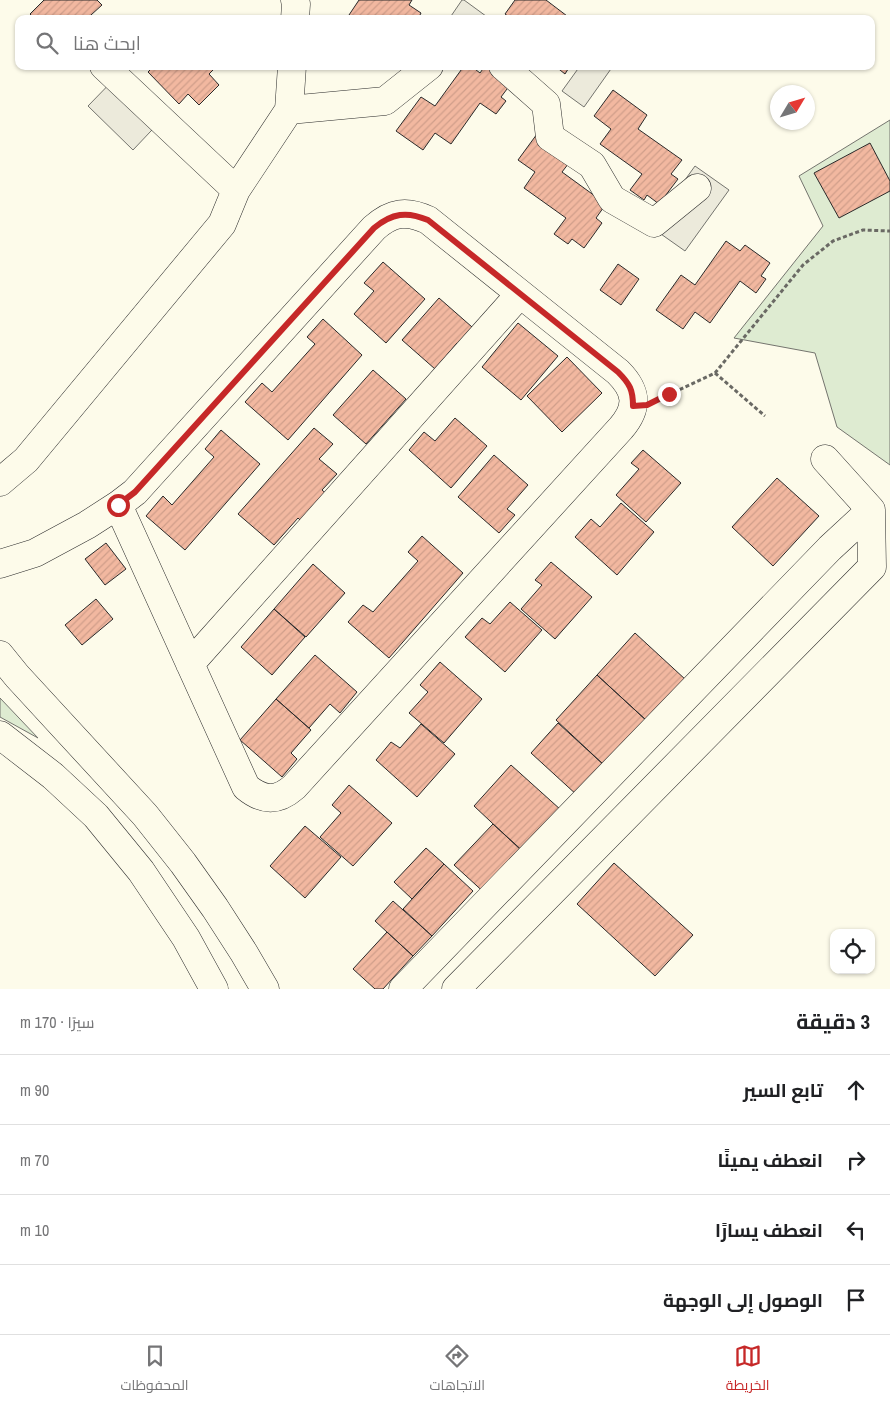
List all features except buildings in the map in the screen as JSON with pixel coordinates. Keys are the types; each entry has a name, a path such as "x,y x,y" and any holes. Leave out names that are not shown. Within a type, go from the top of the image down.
{"main road":[{"path":"294,0 296,4 295,15"},
{"path":"108,70 236,190"},
{"path":"0,482 26,460 222,224 236,190 289,110 292,70"},
{"path":"289,110 385,101 424,70"},
{"path":"508,70 546,104 550,137 592,165 612,199 654,223 697,188"},
{"path":"0,564 35,553 87,525 135,492 374,228 383,220 394,215 417,215 428,220 618,372 628,381 633,393 633,406 630,418 307,772 285,794 276,798 264,798 254,794 246,787 118,505"},
{"path":"190,664 520,294"},
{"path":"456,989 872,566 871,510 826,459"},
{"path":"403,989 830,548 871,510"},
{"path":"0,655 36,697 145,815 178,856 215,908 265,989"},
{"path":"0,735 53,776 96,816 141,871 186,938 214,989"}],"path":[{"path":"633,406 647,405 715,374 803,265 833,241 863,230 890,231"},
{"path":"715,374 766,416"}],"green space":[{"path":"890,120 890,465 837,427 815,353 734,338 823,226 799,176"},
{"path":"0,698 38,738 0,717"}],"shaded area":[{"path":"462,0 464,0 485,15 452,15"},
{"path":"123,70 168,113 133,150 88,106"},
{"path":"577,70 610,70 584,107 562,91"},
{"path":"695,166 729,190 685,251 651,227"}],"route":[{"path":"118,505 135,492 374,228 383,220 394,215 417,215 428,220 628,381 633,393 633,406 647,405 669,394"}]}
